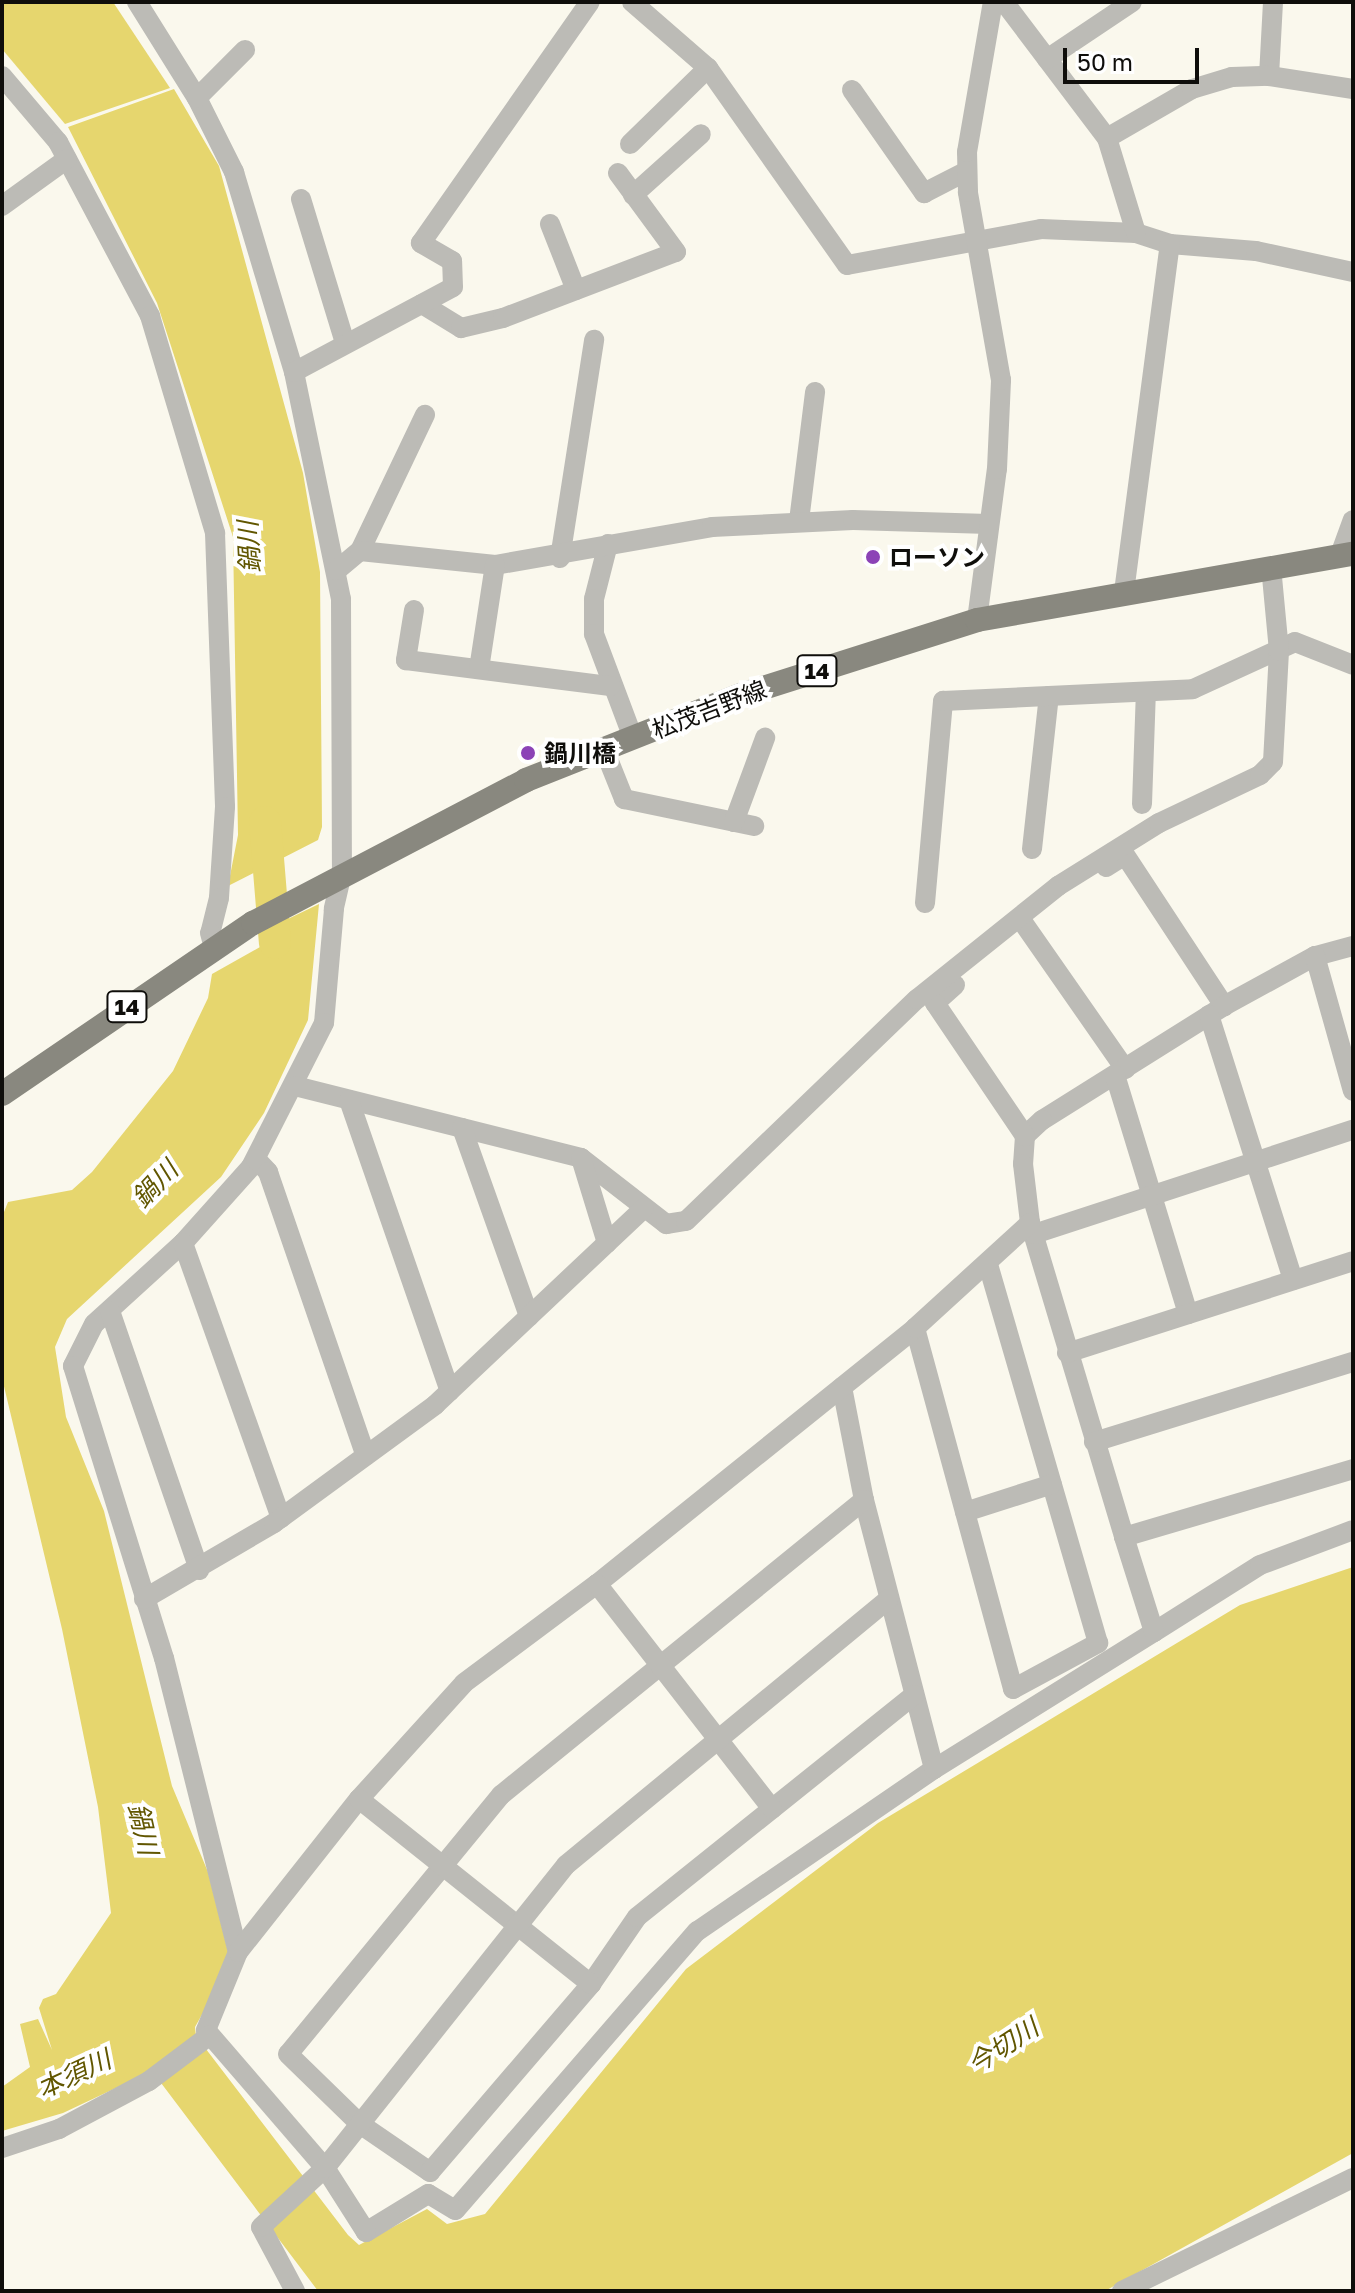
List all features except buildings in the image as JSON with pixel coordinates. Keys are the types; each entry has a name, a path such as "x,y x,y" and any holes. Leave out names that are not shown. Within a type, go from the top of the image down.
{"main road":[{"name":"松茂吉野線","path":"2,1094 253,923 313,888 526,780 741,695 977,620 1346,554"}],"street":[{"path":"137,2 197,98 234,172 294,372 337,570 342,873 334,909 327,1010 295,1086 256,1159 183,1243 94,1324 73,1366 164,1658 238,1952"},
{"path":"294,372 453,287 452,261 421,243 590,2"},
{"path":"632,2 708,68 847,265 977,244 1041,229 1136,233 1170,244 1256,251 1353,272"},
{"path":"977,620 1001,380 967,171 993,2"},
{"path":"1004,2 1107,138 1136,233"},
{"path":"1047,59 1132,2"},
{"path":"1269,76 1270,3"},
{"path":"197,98 245,50"},
{"path":"630,144 708,68"},
{"path":"2,76 67,159 150,316 215,533 225,807 219,898 210,933 214,948"},
{"path":"1107,138 1192,89 1232,77 1269,76 1353,89"},
{"path":"852,90 924,193 967,171"},
{"path":"633,195 701,134"},
{"path":"2,206 67,159"},
{"path":"422,304 461,328 576,290 676,252 618,173"},
{"path":"301,199 345,343"},
{"path":"550,224 576,290"},
{"path":"1124,592 1170,244"},
{"path":"560,558 594,340"},
{"path":"799,521 815,392"},
{"path":"337,570 360,551 425,415"},
{"path":"1346,554 1353,520"},
{"path":"360,551 495,565 560,558 608,544 697,528 799,521 989,524"},
{"path":"608,544 594,599 594,634 610,686 633,738"},
{"path":"479,669 495,565"},
{"path":"295,1086 581,1158 666,1224 686,1221 917,999 1058,886 1159,823 1260,775 1273,762 1279,651 1271,567"},
{"path":"414,610 406,660 610,686"},
{"path":"925,903 943,701 1193,689 1295,642 1353,665"},
{"path":"1142,804 1146,692"},
{"path":"1032,849 1049,696"},
{"path":"604,749 624,799 744,824 765,738"},
{"path":"1154,1632 1067,1353 1024,1199 1025,1136 935,1003 1024,924 1125,855 1216,1011 1256,1164 1293,1280"},
{"path":"1024,924 1120,1072 1151,1194 1188,1314"},
{"path":"1025,1136 1216,1011 1315,956 1353,946"},
{"path":"1315,956 1353,1091"},
{"path":"349,1100 450,1391"},
{"path":"462,1128 529,1316"},
{"path":"1353,1130 1256,1164 1032,1229 915,1328 597,1584 464,1683 359,1799 238,1952 206,2030 207,2037 366,2232 428,2194 455,2210 697,1931 934,1769 1260,1565 1353,1530"},
{"path":"581,1158 607,1243"},
{"path":"256,1159 268,1172 366,1456"},
{"path":"144,1599 199,1570 281,1518 450,1391 644,1208"},
{"path":"183,1243 281,1518"},
{"path":"1067,1353 1353,1261"},
{"path":"915,1328 1013,1689 1098,1643 988,1264"},
{"path":"110,1311 199,1570"},
{"path":"1094,1442 1353,1362"},
{"path":"842,1387 864,1500 934,1769"},
{"path":"1124,1537 1353,1469"},
{"path":"965,1512 1052,1484"},
{"path":"864,1500 663,1667 501,1795 288,2054 360,2124 430,2172 591,1984 637,1917 914,1695"},
{"path":"597,1584 772,1809"},
{"path":"295,2291 261,2227 319,2174 566,1865 717,1736 889,1599"},
{"path":"359,1799 591,1984"},
{"path":"2,2148 59,2129 149,2081 207,2037"},
{"path":"1122,2291 1353,2178"}],"water":[{"path":"2,2 113,2 170,88 65,124 2,49"},
{"path":"174,89 219,166 303,473 320,572 322,827 318,840 228,886 238,835 233,537 157,303 68,127"},
{"path":"319,904 308,1020 264,1113 221,1177 67,1319 55,1347 66,1417 104,1511 172,1786 208,1872 231,1963 195,2027 196,2036 348,2235 359,2245 427,2209 447,2224 485,2214 686,1969 878,1823 1240,1605 1353,1567 1353,2153 1105,2291 318,2291 152,2071 63,2113 2,2131 2,2087 30,2067 20,2024 38,2019 52,2050 39,2008 43,1999 56,1994 111,1913 98,1807 62,1629 2,1378 2,1217 8,1202 72,1190 92,1172 173,1071 208,998 212,974 260,947 263,931"}],"waterway":[{"name":"鍋川","path":"265,822 275,943"}],"place":[{"name":"ローソン","path":"873,557"},
{"name":"鍋川橋","path":"528,753"}],"water label":[{"name":"今切川","path":"1003,2046"},
{"name":"本須川","path":"74,2074"}]}
